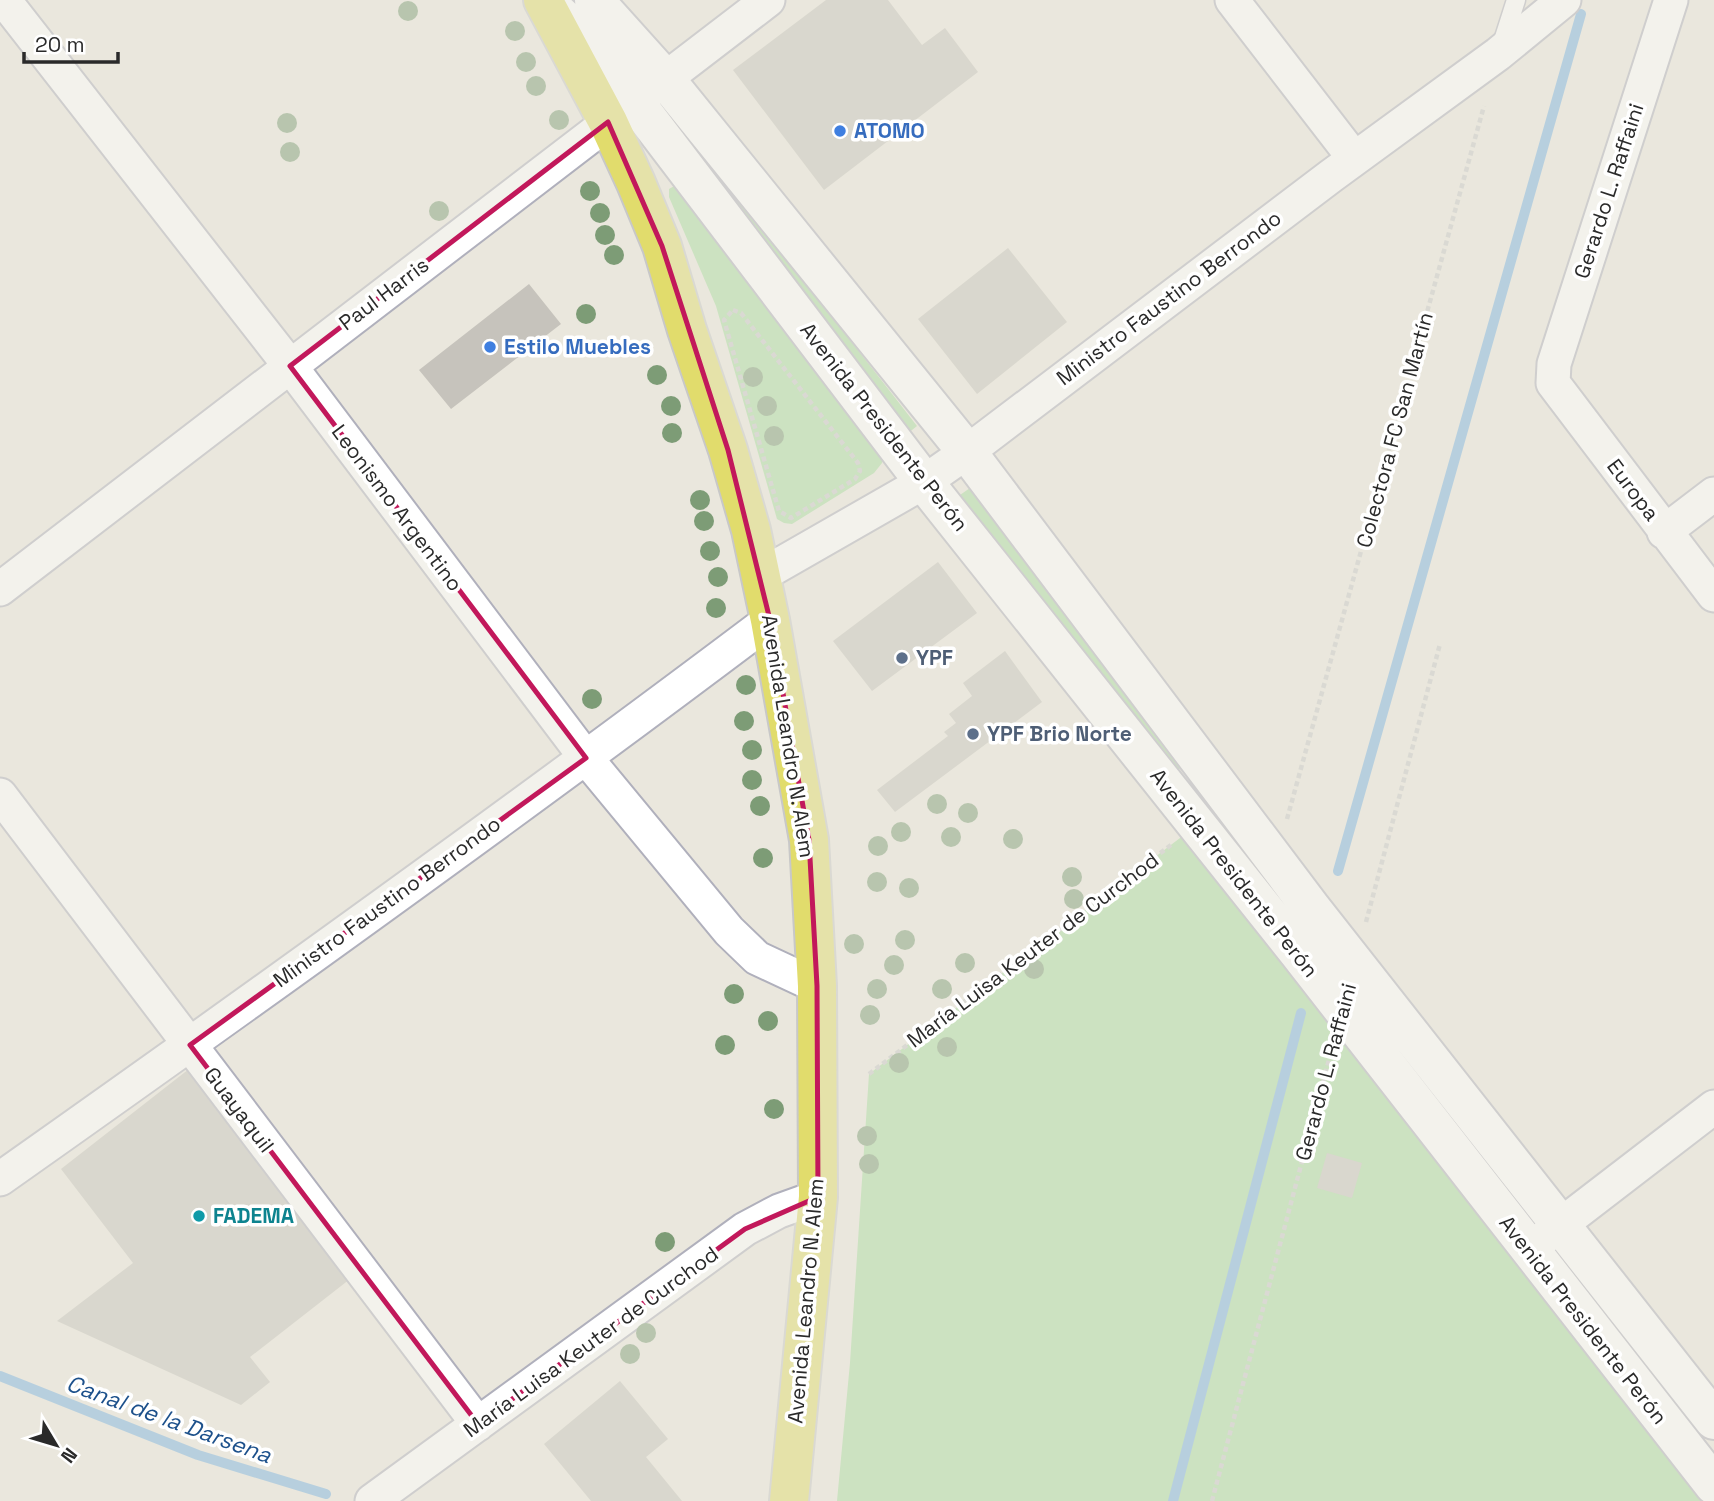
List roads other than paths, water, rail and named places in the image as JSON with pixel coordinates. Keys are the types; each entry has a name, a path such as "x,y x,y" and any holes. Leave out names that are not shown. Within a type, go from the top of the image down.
{"main road":[{"name":"Avenida Presidente Perón","path":"543,0 567,41 622,112 924,482 1197,825 1714,1485"},
{"name":"Avenida Presidente Perón","path":"594,0 610,14 665,79 967,452 1276,861 1714,1420"},
{"name":"Avenida Leandro N. Alem","path":"622,112 687,330 728,450 751,530 770,620 809,840 817,986 818,1197 789,1501"},
{"path":"1197,825 1230,801"}],"street":[{"name":"Leonismo Argentino","path":"4,0 290,366 586,758 729,931 757,958 817,986"},
{"name":"Paul Harris","path":"0,589 768,0"},
{"path":"1232,0 1354,159"},
{"name":"Ministro Faustino Berrondo","path":"760,576 924,482 967,452 1354,159 1498,54 1564,0"},
{"name":"Gerardo L. Raffaini","path":"1553,383 1554,364 1671,0"},
{"name":"Europa","path":"1553,383 1714,595"},
{"path":"1664,532 1714,494"},
{"name":"Ministro Faustino Berrondo","path":"0,1179 586,758 770,620"},
{"name":"Guayaquil","path":"0,795 478,1424"},
{"path":"1528,1250 1714,1107"},
{"name":"María Luisa Keuter de Curchod","path":"372,1501 745,1229 779,1211 818,1197"}],"lane":[{"path":"1498,54 1516,0"}],"waterway":[{"path":"1338,871 1581,14"},
{"path":"1173,1501 1301,1013"},
{"name":"Canal de la Darsena","path":"0,1376 198,1455 326,1494"}],"place":[{"name":"ATOMO","path":"840,131"},
{"name":"Estilo Muebles","path":"490,347"},
{"name":"YPF","path":"902,658"},
{"name":"YPF Brio Norte","path":"973,734"},
{"name":"FADEMA","path":"199,1216"}]}
